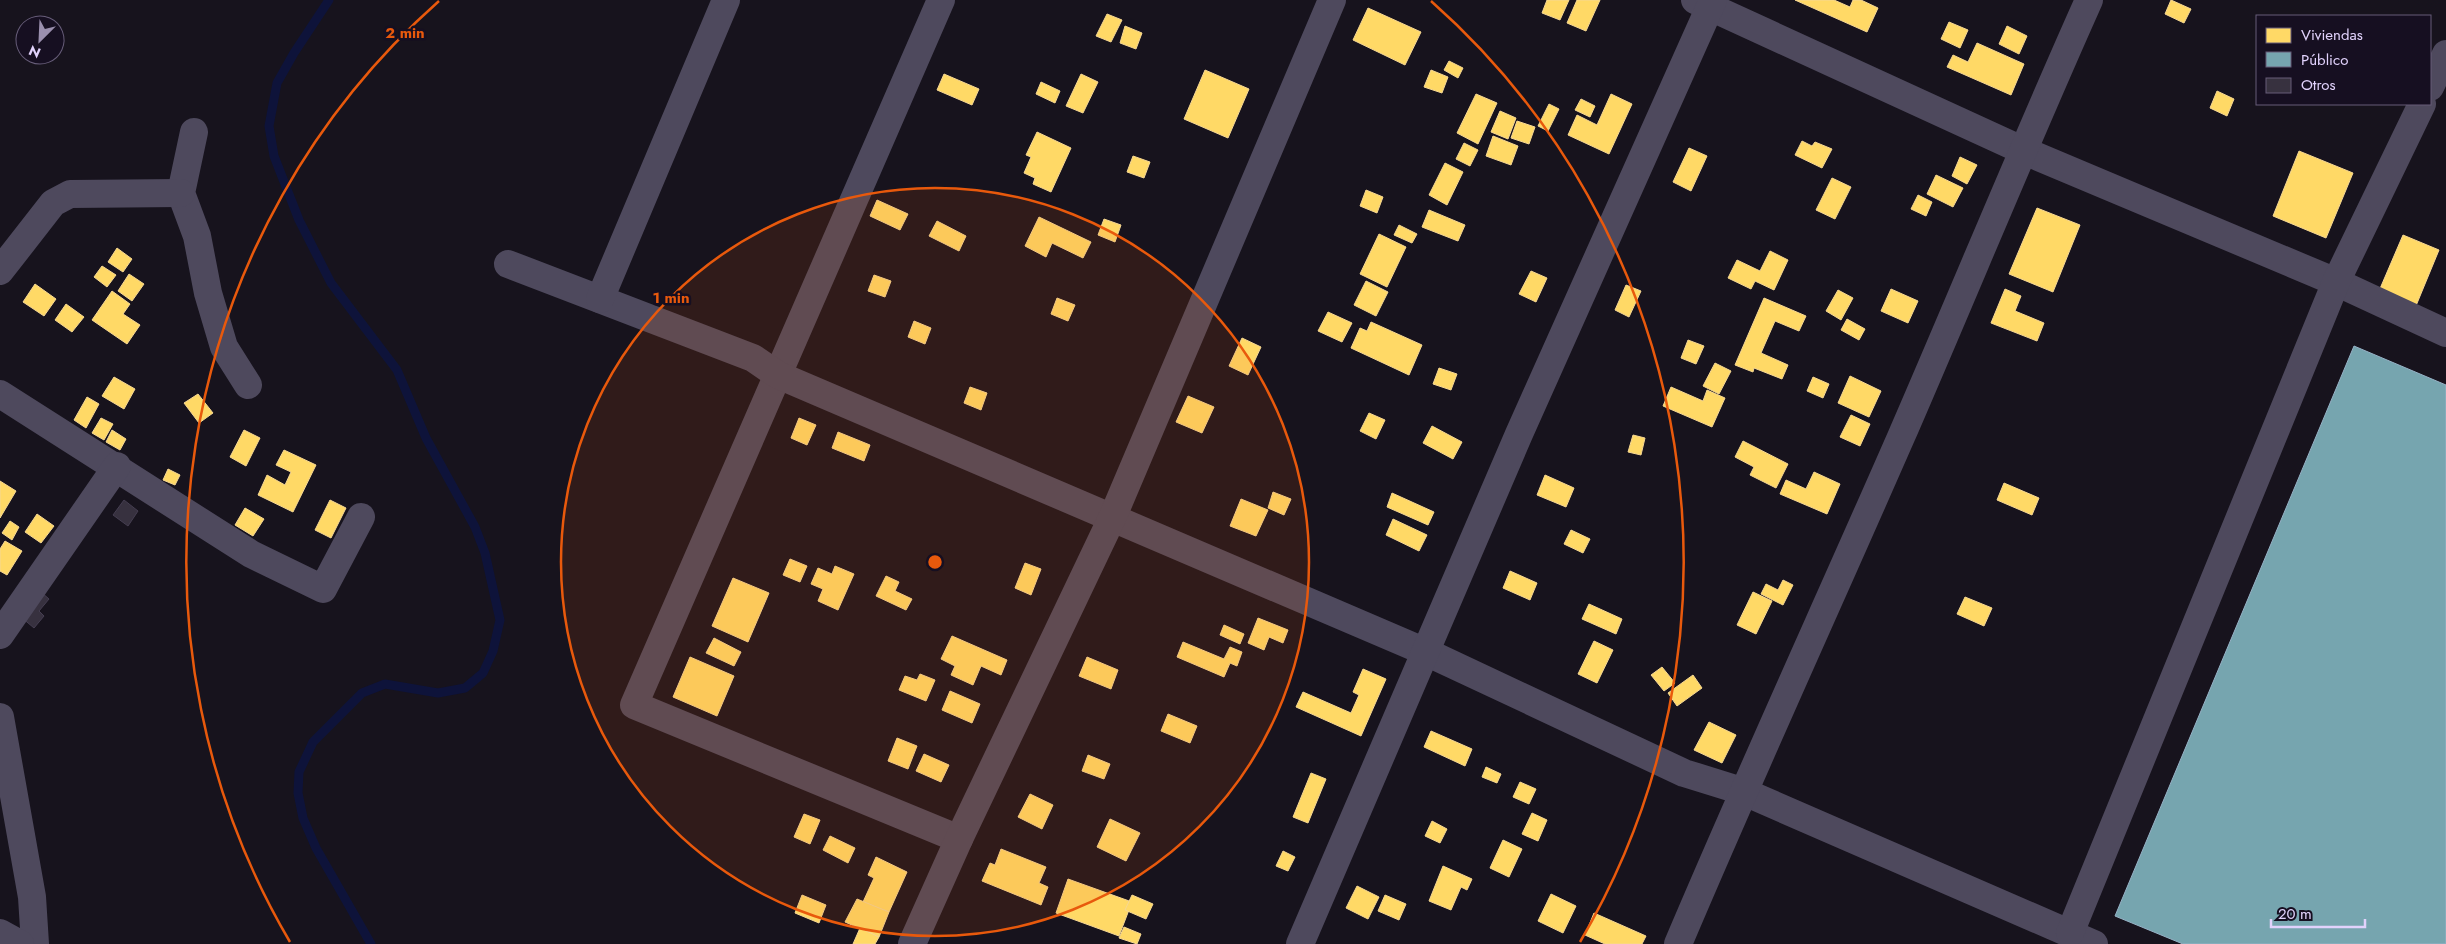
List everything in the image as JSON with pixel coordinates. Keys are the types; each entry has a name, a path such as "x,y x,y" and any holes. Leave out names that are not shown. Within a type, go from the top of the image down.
{"street":[{"path":"600,299 726,0"},
{"path":"941,0 634,705 959,839"},
{"path":"912,944 959,839 1113,516 1332,0"},
{"path":"1678,944 1742,791 1923,388 2022,150 2088,0"},
{"path":"1300,944 1706,2 2022,150 2336,282 2446,333"},
{"path":"2431,86 2446,54"},
{"path":"2070,933 2336,282 2422,105"},
{"path":"194,132 181,193 197,236 208,293 224,347 248,385"},
{"path":"0,271 53,203 70,194 181,193"},
{"path":"508,264 753,358 778,375 1113,516 1426,652 1684,773 1742,791 2094,944"},
{"path":"0,394 117,466 252,554 323,589 361,517"},
{"path":"0,635 117,466"},
{"path":"0,718 32,897 36,944"},
{"path":"0,933 20,944"}],"building: Viviendas":[{"path":"1547,0 1569,0 1560,20 1542,13"},
{"path":"1577,0 1600,0 1586,31 1567,23"},
{"path":"1795,0 1834,0 1850,7 1853,0 1861,0 1878,8 1867,32"},
{"path":"2171,0 2191,9 2184,23 2165,14"},
{"path":"1368,8 1421,32 1405,65 1353,40"},
{"path":"1107,14 1122,20 1111,42 1096,36"},
{"path":"1949,22 1968,30 1960,48 1941,39"},
{"path":"1125,26 1142,33 1136,49 1120,43"},
{"path":"2007,26 2027,36 2019,54 1999,44"},
{"path":"1977,43 2024,64 2011,95 1947,67 1953,55 1968,62"},
{"path":"1449,61 1463,68 1458,78 1444,70"},
{"path":"1205,70 1249,89 1228,138 1184,119"},
{"path":"1431,70 1448,77 1442,93 1424,87"},
{"path":"944,74 979,89 972,105 937,90"},
{"path":"1081,74 1098,82 1083,113 1066,106"},
{"path":"1041,82 1060,91 1055,103 1036,94"},
{"path":"2217,91 2234,99 2227,116 2210,108"},
{"path":"1476,94 1497,103 1478,144 1457,133"},
{"path":"1611,94 1632,104 1609,154 1568,135 1577,115 1597,125"},
{"path":"1581,99 1595,106 1590,117 1575,110"},
{"path":"1549,104 1559,109 1548,131 1538,126"},
{"path":"1500,111 1516,118 1508,139 1491,132"},
{"path":"1517,121 1535,127 1529,144 1511,138"},
{"path":"1037,132 1071,148 1051,192 1033,184 1035,178 1024,173 1031,157 1026,155"},
{"path":"1493,136 1518,146 1511,165 1486,156"},
{"path":"1802,141 1812,146 1815,142 1832,149 1822,168 1795,155"},
{"path":"1464,143 1478,150 1470,166 1456,159"},
{"path":"1689,148 1707,156 1691,191 1673,182"},
{"path":"2299,151 2353,173 2326,238 2273,216"},
{"path":"1133,156 1150,162 1144,178 1127,172"},
{"path":"1960,157 1977,165 1967,184 1952,176"},
{"path":"1445,163 1463,172 1447,205 1429,195"},
{"path":"1936,175 1963,188 1953,207 1927,194"},
{"path":"1832,178 1851,187 1835,219 1816,210"},
{"path":"1366,190 1383,197 1377,213 1360,206"},
{"path":"1918,195 1932,202 1926,216 1911,209"},
{"path":"877,200 908,214 900,230 870,216"},
{"path":"2037,208 2080,225 2053,292 2009,274"},
{"path":"1429,210 1465,225 1458,241 1422,227"},
{"path":"1039,217 1091,242 1083,258 1052,243 1046,257 1025,246"},
{"path":"1104,219 1121,225 1115,242 1098,235"},
{"path":"937,221 966,236 959,251 929,236"},
{"path":"1399,225 1417,234 1412,243 1394,235"},
{"path":"1379,234 1406,247 1387,287 1360,274"},
{"path":"2403,235 2439,250 2413,313 2376,298"},
{"path":"117,248 132,259 123,272 108,262"},
{"path":"1770,251 1788,260 1774,290 1755,281 1751,289 1728,278 1737,260 1760,271"},
{"path":"102,266 116,275 107,287 94,277"},
{"path":"1531,271 1547,278 1536,302 1519,294"},
{"path":"129,274 144,284 132,301 118,291"},
{"path":"874,275 891,281 885,297 868,291"},
{"path":"1366,281 1388,292 1376,316 1354,305"},
{"path":"35,284 56,299 44,316 23,302"},
{"path":"1626,285 1641,291 1629,317 1615,310"},
{"path":"1891,289 1918,301 1908,323 1881,311"},
{"path":"2005,289 2021,296 2015,311 2044,323 2037,341 1991,323"},
{"path":"1838,290 1853,298 1841,320 1826,311"},
{"path":"112,291 130,304 123,314 140,325 127,344 92,320"},
{"path":"1057,298 1075,305 1068,321 1051,314"},
{"path":"1764,298 1806,316 1799,331 1775,321 1761,353 1788,365 1782,379 1754,368 1753,372 1735,365"},
{"path":"66,304 84,317 72,332 55,320"},
{"path":"1328,312 1352,323 1342,342 1318,331"},
{"path":"1847,319 1865,329 1859,340 1841,330"},
{"path":"914,321 931,328 925,344 908,337"},
{"path":"1371,322 1422,345 1409,375 1351,348 1360,328 1367,331"},
{"path":"1242,338 1261,347 1248,375 1229,366"},
{"path":"1688,340 1704,346 1696,364 1681,358"},
{"path":"1715,363 1731,371 1719,394 1703,386"},
{"path":"1439,368 1457,374 1451,390 1433,384"},
{"path":"1850,376 1881,391 1869,417 1838,403"},
{"path":"114,377 135,389 124,409 102,396"},
{"path":"1813,377 1829,384 1823,398 1807,391"},
{"path":"970,387 987,393 981,410 964,403"},
{"path":"1671,387 1703,401 1707,390 1725,398 1712,427 1663,406"},
{"path":"198,394 213,413 199,423 184,403"},
{"path":"1188,396 1214,407 1202,433 1176,422"},
{"path":"87,397 99,404 86,428 74,420"},
{"path":"1369,413 1385,420 1376,439 1360,431"},
{"path":"1851,415 1870,424 1860,446 1840,437"},
{"path":"101,418 113,424 104,440 92,433"},
{"path":"799,418 816,425 807,445 791,438"},
{"path":"1432,426 1462,442 1453,459 1423,443"},
{"path":"112,430 126,439 120,450 106,442"},
{"path":"244,430 260,438 246,466 230,457"},
{"path":"838,432 870,445 864,461 832,448"},
{"path":"1633,435 1645,438 1641,455 1628,452"},
{"path":"1743,441 1788,464 1776,488 1750,475 1754,467 1735,457"},
{"path":"284,450 316,465 293,512 258,495 267,475 285,485 291,472 276,465"},
{"path":"168,469 180,475 175,485 163,480"},
{"path":"1814,472 1840,484 1827,514 1780,494 1786,480 1806,489"},
{"path":"1545,475 1574,488 1566,507 1537,495"},
{"path":"0,481 16,491 0,518"},
{"path":"2004,483 2039,498 2032,515 1997,500"},
{"path":"1273,492 1291,499 1284,515 1268,508"},
{"path":"1392,493 1434,512 1428,525 1387,507"},
{"path":"1241,499 1268,510 1256,536 1230,526"},
{"path":"330,500 346,508 331,538 315,530"},
{"path":"245,508 264,519 253,536 235,525"},
{"path":"37,514 54,526 41,543 25,532"},
{"path":"1393,519 1427,535 1419,551 1386,535"},
{"path":"10,521 19,527 12,540 2,533"},
{"path":"1571,530 1590,539 1583,553 1564,544"},
{"path":"5,541 22,551 7,575 0,571 0,549"},
{"path":"790,559 807,566 800,582 783,575"},
{"path":"1025,563 1041,569 1031,595 1015,588"},
{"path":"835,566 854,574 838,610 818,601 823,589 811,584 818,568 832,574"},
{"path":"1510,571 1537,583 1530,600 1503,588"},
{"path":"886,576 899,582 895,591 912,599 906,610 876,596"},
{"path":"733,578 769,593 748,642 712,626"},
{"path":"1783,580 1793,585 1783,605 1761,594 1766,584 1778,590"},
{"path":"1753,592 1772,601 1756,634 1737,625"},
{"path":"1965,597 1992,608 1984,626 1957,614"},
{"path":"1589,604 1622,619 1616,634 1582,619"},
{"path":"1258,618 1288,630 1283,643 1269,637 1264,650 1248,643"},
{"path":"1224,625 1244,634 1240,644 1220,635"},
{"path":"952,636 1007,660 1001,675 981,666 973,685 951,675 955,666 941,659"},
{"path":"714,638 741,652 734,666 706,653"},
{"path":"1594,641 1613,650 1597,683 1578,674"},
{"path":"1183,642 1224,659 1230,647 1242,652 1237,666 1230,663 1224,677 1177,657"},
{"path":"690,657 734,676 717,716 673,697"},
{"path":"1087,657 1118,670 1111,689 1079,676"},
{"path":"1662,667 1675,683 1664,691 1651,675"},
{"path":"1363,669 1386,679 1361,736 1296,707 1303,692 1351,713 1359,695 1353,692"},
{"path":"920,674 935,680 926,701 899,690 905,676 917,680"},
{"path":"1693,675 1702,688 1677,706 1668,693"},
{"path":"950,691 980,704 972,723 942,710"},
{"path":"1168,714 1197,726 1190,743 1161,731"},
{"path":"1709,722 1736,735 1722,763 1694,750"},
{"path":"1431,731 1472,749 1465,766 1424,747"},
{"path":"897,738 917,746 908,769 888,761"},
{"path":"924,754 949,765 941,782 916,771"},
{"path":"1088,755 1110,764 1104,779 1082,771"},
{"path":"1486,767 1501,774 1497,783 1482,777"},
{"path":"1311,773 1326,779 1308,823 1293,817"},
{"path":"1520,782 1536,789 1529,804 1513,797"},
{"path":"1030,794 1053,805 1042,829 1018,817"},
{"path":"1532,813 1547,820 1538,841 1522,834"},
{"path":"804,814 820,820 810,844 794,837"},
{"path":"1110,819 1140,833 1126,861 1097,847"},
{"path":"1432,821 1447,829 1440,843 1425,836"},
{"path":"830,836 855,848 848,863 823,850"},
{"path":"1503,840 1522,849 1509,877 1490,868"},
{"path":"1001,849 1046,867 1039,883 1048,887 1041,905 982,881 990,863 995,865"},
{"path":"1283,851 1295,857 1288,871 1276,866"},
{"path":"876,857 907,872 889,912 863,902 874,878 868,875"},
{"path":"1443,866 1472,879 1467,890 1461,887 1451,910 1429,901"},
{"path":"1068,879 1132,902 1119,936 1056,913"},
{"path":"1357,886 1379,897 1368,919 1346,908"},
{"path":"1551,894 1576,906 1563,933 1538,921"},
{"path":"802,895 826,905 819,923 795,913"},
{"path":"1132,895 1153,904 1146,919 1125,910"},
{"path":"1385,895 1406,904 1399,920 1378,911"},
{"path":"857,899 889,912 879,937 845,922"},
{"path":"1594,913 1646,936 1642,944 1605,944 1585,935"},
{"path":"1124,927 1141,934 1137,944 1119,938"},
{"path":"860,928 879,937 875,944 853,944"}],"building: Público":[{"path":"2354,346 2446,385 2446,944 2183,944 2115,916"}],"building: Otros":[{"path":"124,500 138,511 128,526 113,515"},
{"path":"41,592 49,599 39,611 44,616 34,628 21,617"}],"waterway":[{"path":"329,0 294,53 277,83 269,126 274,156 299,220 331,283 397,370 426,438 475,527 485,553 500,620 493,651 483,673 465,688 438,693 385,684 362,693 313,742 299,772 298,793 303,818 316,848 371,944"}]}
